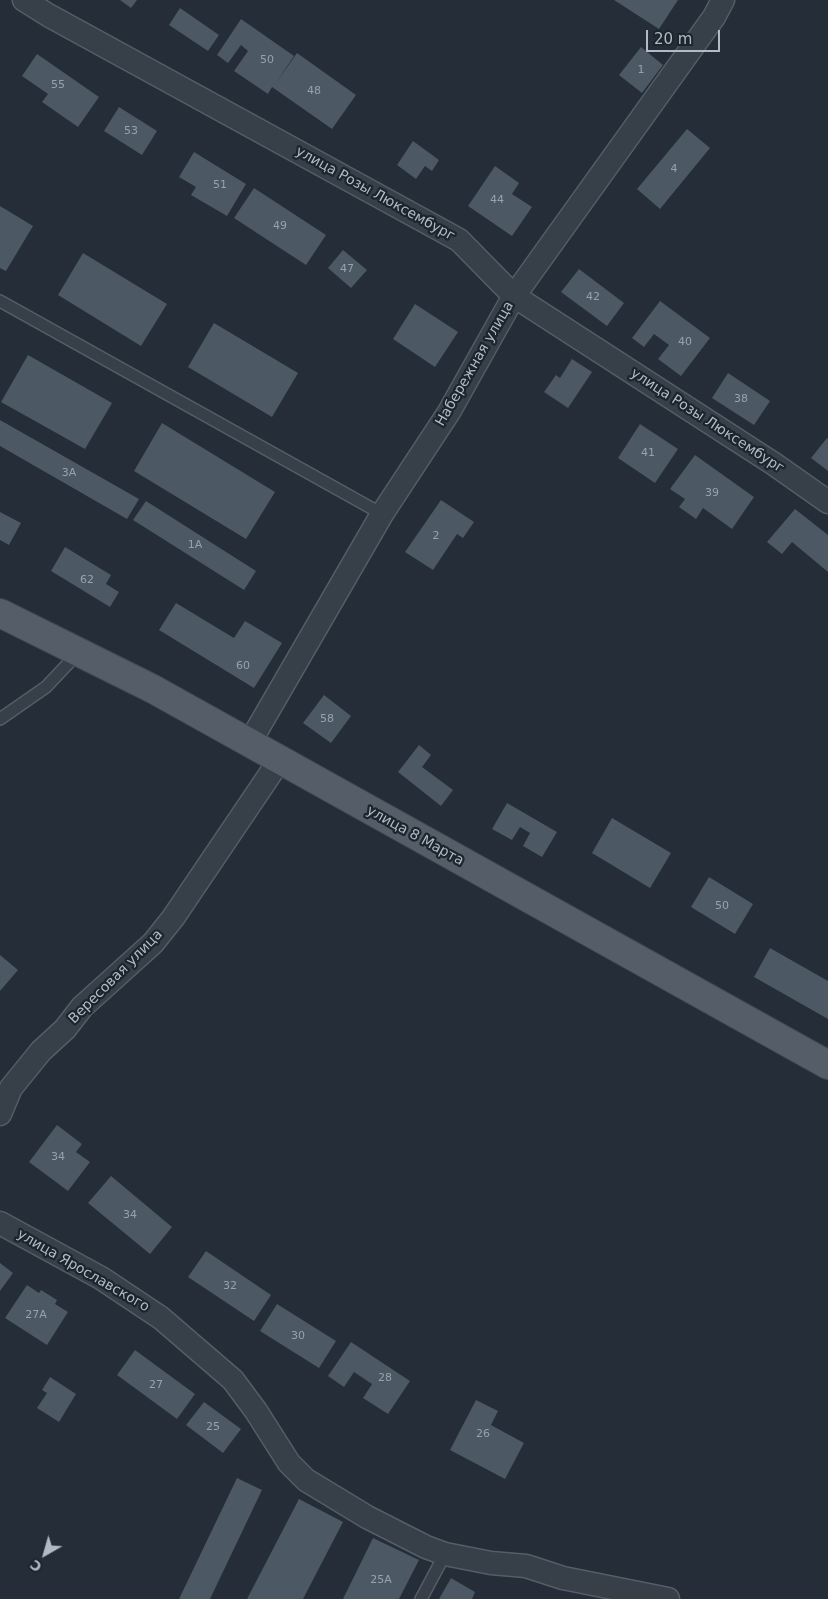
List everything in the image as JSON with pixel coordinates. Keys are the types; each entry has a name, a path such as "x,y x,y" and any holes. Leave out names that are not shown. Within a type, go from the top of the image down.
{"main road":[{"name":"улица 8 Марта","path":"0,613 153,689 250,742 279,761 828,1065"}],"street":[{"name":"улица Розы Люксембург","path":"24,0 50,8 459,240 514,296 774,464 828,502"},
{"name":"Набережная улица","path":"250,742 382,514 449,412 514,296 714,17 723,0"},
{"name":"Вересовая улица","path":"0,1114 11,1088 41,1051 65,1030 82,1007 153,944 279,761"},
{"name":"улица Ярославского","path":"0,1223 101,1278 161,1318 202,1351 233,1380 256,1411 289,1463 306,1480 367,1517 426,1548 445,1554 491,1563 526,1566 563,1578 668,1599"},
{"path":"563,1578 585,1599"}],"lane":[{"path":"0,301 382,514"},
{"path":"0,719 46,687 79,652"},
{"path":"422,1599 445,1554"}],"building":[{"path":"120,0 137,0 131,8"},
{"path":"614,0 678,0 659,29"},
{"path":"180,8 219,35 208,51 169,25"},
{"path":"241,19 294,56 276,83 297,53 356,95 332,129 272,87 268,94 234,71 248,51 241,45 228,63 217,55"},
{"path":"641,47 663,65 642,93 619,75"},
{"path":"37,54 99,97 78,127 42,102 48,94 22,76"},
{"path":"119,107 157,131 142,155 104,131"},
{"path":"687,129 710,148 660,209 637,189"},
{"path":"413,141 439,160 432,171 425,166 416,179 397,165"},
{"path":"194,152 246,184 227,216 191,195 196,187 179,177"},
{"path":"495,166 519,183 512,194 532,207 512,236 468,206"},
{"path":"254,188 326,235 306,265 234,218"},
{"path":"0,206 33,226 6,271 0,268"},
{"path":"343,250 367,270 351,288 328,268"},
{"path":"83,253 167,304 141,346 58,295"},
{"path":"579,269 624,303 607,326 561,292"},
{"path":"660,301 710,338 681,376 658,359 669,345 654,334 644,347 632,338"},
{"path":"415,304 458,332 435,367 393,339"},
{"path":"214,323 298,373 272,417 188,367"},
{"path":"28,355 112,403 85,449 1,402"},
{"path":"572,359 592,372 568,408 544,392 556,375 560,378"},
{"path":"728,373 770,401 754,425 712,398"},
{"path":"0,420 139,499 127,519 0,446"},
{"path":"162,423 275,492 246,539 134,471"},
{"path":"640,424 678,449 655,483 618,458"},
{"path":"828,439 828,471 811,458"},
{"path":"695,455 754,497 732,529 703,508 696,519 679,507 685,499 670,489"},
{"path":"441,500 474,522 463,538 457,534 433,570 405,552"},
{"path":"146,501 256,571 244,590 133,520"},
{"path":"795,509 828,535 828,572 792,542 782,554 767,542"},
{"path":"0,512 21,523 9,545 0,540"},
{"path":"65,547 111,575 106,584 119,592 110,607 51,571"},
{"path":"176,603 234,638 245,621 282,643 254,688 159,630"},
{"path":"324,695 351,716 331,743 303,723"},
{"path":"419,745 431,755 422,767 453,790 441,806 398,772"},
{"path":"507,803 557,832 542,857 523,846 530,833 520,827 512,840 492,829"},
{"path":"612,818 671,853 650,888 592,853"},
{"path":"709,877 753,904 735,934 691,907"},
{"path":"770,948 828,981 828,1019 754,977"},
{"path":"0,955 18,970 0,991"},
{"path":"57,1125 82,1144 76,1152 90,1162 68,1191 29,1162"},
{"path":"111,1176 172,1227 150,1254 88,1203"},
{"path":"206,1251 271,1295 254,1321 188,1277"},
{"path":"0,1263 13,1273 0,1291"},
{"path":"27,1285 39,1293 41,1290 57,1300 55,1304 68,1312 47,1345 5,1318"},
{"path":"277,1304 336,1341 319,1368 260,1331"},
{"path":"351,1342 410,1381 388,1414 363,1398 372,1384 354,1372 344,1387 328,1376"},
{"path":"135,1350 195,1394 177,1419 117,1375"},
{"path":"50,1377 76,1394 59,1422 37,1408 47,1393 42,1390"},
{"path":"476,1400 498,1411 491,1425 524,1443 505,1479 450,1450"},
{"path":"204,1402 241,1429 223,1453 186,1425"},
{"path":"237,1478 262,1490 210,1599 179,1599"},
{"path":"299,1499 343,1522 303,1599 247,1599"},
{"path":"373,1538 419,1560 399,1599 343,1599"},
{"path":"451,1578 475,1592 472,1599 439,1599"}]}
